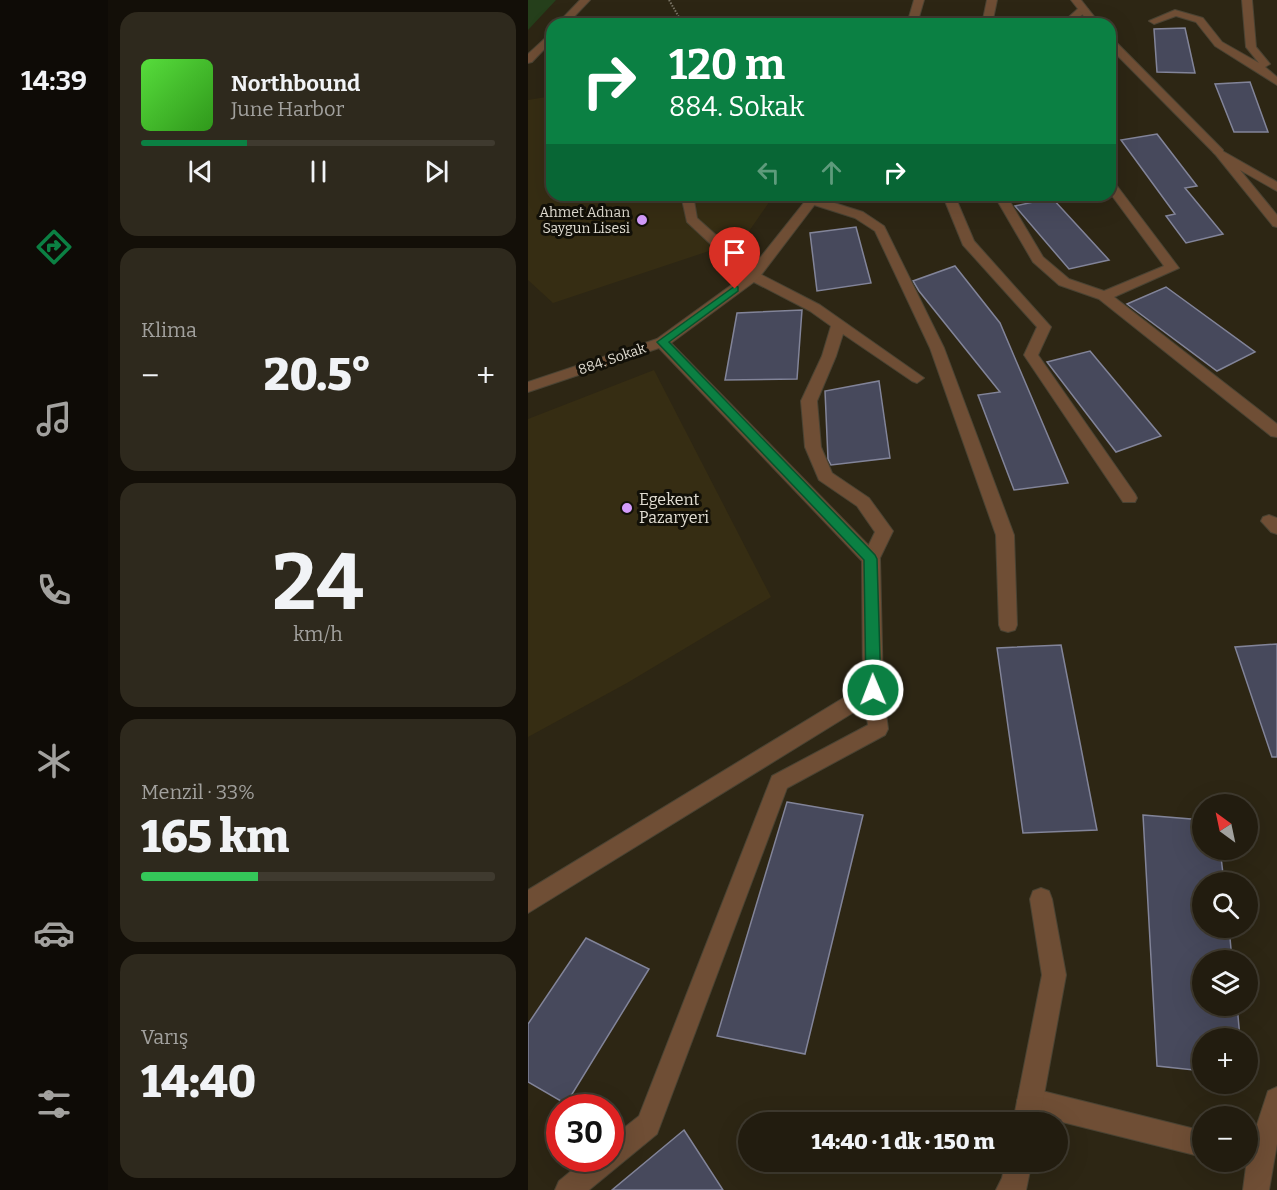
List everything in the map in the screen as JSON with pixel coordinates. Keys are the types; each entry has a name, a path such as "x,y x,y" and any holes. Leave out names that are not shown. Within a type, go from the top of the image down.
{"street":[{"path":"568,18 585,0"},
{"path":"914,18 919,0"},
{"path":"988,18 992,0"},
{"path":"1076,0 1090,18"},
{"path":"1247,0 1251,47 1265,63 1258,66"},
{"path":"1073,18 1083,9"},
{"path":"1154,21 1175,13 1200,20 1208,36 1227,51 1258,66 1277,82"},
{"path":"528,60 546,41"},
{"path":"1116,48 1219,152 1277,223"},
{"path":"1219,152 1277,187"},
{"path":"1104,296 1172,268 1116,193"},
{"path":"688,201 691,219 753,276 815,308 917,378"},
{"name":"884. Sokak","path":"528,387 662,342 753,276 812,201"},
{"path":"822,201 859,215 880,229 937,348 1005,535 1008,625"},
{"path":"951,201 968,242 1044,327 1031,356 1129,498"},
{"path":"1004,201 1038,259 1064,282 1104,296 1277,432"},
{"path":"624,1145 648,1125 778,782 878,729 873,690 871,559 884,531 863,502 825,476 813,447 809,401 829,356 839,324"},
{"path":"662,342 871,559"},
{"path":"528,902 873,690"},
{"path":"1028,1112 1054,975 1041,899"},
{"path":"1258,1147 1277,1100"},
{"path":"1068,1119 1192,1142"},
{"path":"568,1190 590,1172"},
{"path":"1009,1190 1014,1186 1016,1172"},
{"path":"1255,1172 1256,1190"}],"path":[{"path":"669,0 680,18"}],"shaded area":[{"name":"Ahmet Adnan Saygun Lisesi","path":"546,97 546,201 770,201 734,253 724,246 553,303 528,280 528,100"},
{"name":"Egekent Pazaryeri","path":"654,370 771,597 627,683 528,737 528,419"}],"green space":[{"path":"528,0 556,0 528,30"}],"building":[{"path":"1185,28 1195,73 1157,72 1154,29"},
{"path":"1250,82 1268,132 1234,132 1215,84"},
{"path":"1157,134 1197,186 1185,188 1223,234 1186,243 1166,216 1175,214 1121,140"},
{"path":"1038,201 1055,201 1109,260 1069,269 1015,206"},
{"path":"856,227 871,283 817,291 810,233"},
{"path":"955,266 1000,323 1068,483 1014,490 978,395 1000,392 913,281"},
{"path":"1166,287 1255,352 1217,371 1127,304"},
{"path":"802,310 797,379 725,380 737,313"},
{"path":"1090,351 1161,436 1116,452 1047,362"},
{"path":"879,381 890,458 831,465 828,459 825,391"},
{"path":"1277,644 1277,757 1272,757 1235,647"},
{"path":"1061,645 1097,830 1023,833 997,648"},
{"path":"787,802 863,815 805,1054 717,1036"},
{"path":"1143,815 1192,819 1192,860 1221,860 1223,872 1192,872 1192,938 1230,938 1231,950 1192,950 1192,1016 1238,1016 1239,1028 1192,1028 1192,1070 1157,1066"},
{"path":"586,938 649,969 572,1094 549,1094 528,1082 528,1024"},
{"path":"684,1130 723,1190 612,1190"}],"place":[{"name":"Ahmet Adnan Saygun Lisesi","path":"642,220"},
{"name":"Egekent Pazaryeri","path":"627,508"}],"route":[{"path":"735,289 662,342 871,559 873,690"}]}
